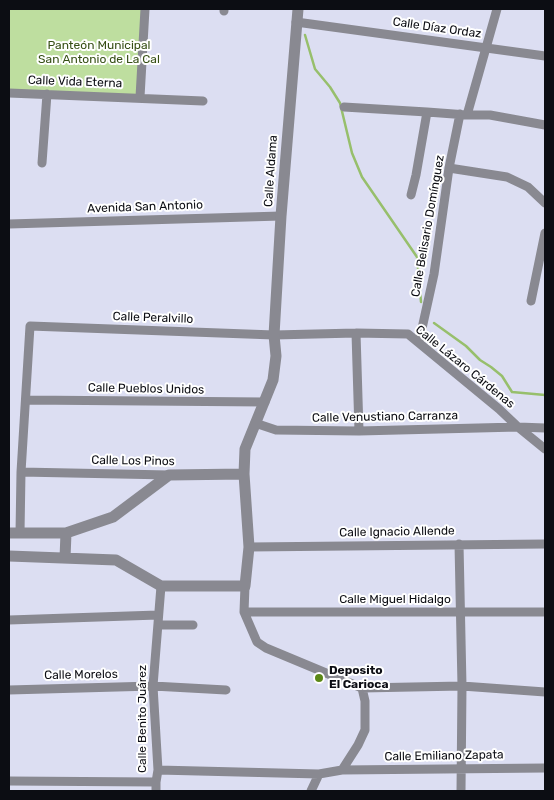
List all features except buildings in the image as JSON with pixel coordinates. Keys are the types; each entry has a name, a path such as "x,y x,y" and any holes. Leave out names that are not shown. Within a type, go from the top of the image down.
{"street":[{"path":"140,97 145,9"},
{"name":"Calle Aldama","path":"245,586 249,547 244,449 273,380 276,356 274,335 281,216 298,9"},
{"name":"Calle Belisario Domínguez","path":"418,342 434,274 450,168 464,115 497,9"},
{"name":"Calle Díaz Ordaz","path":"296,22 545,56"},
{"name":"Calle Vida Eterna","path":"9,93 203,101"},
{"path":"42,163 46,94"},
{"path":"344,107 490,115 545,126"},
{"path":"411,195 427,112"},
{"path":"450,168 507,177 528,187 545,203"},
{"name":"Avenida San Antonio","path":"9,224 281,216"},
{"path":"531,301 545,233"},
{"name":"Calle Peralvillo","path":"26,400 30,326 274,335"},
{"path":"356,333 359,431"},
{"name":"Calle Lázaro Cárdenas","path":"274,335 408,334 499,408 518,427"},
{"path":"26,400 14,533 66,533 113,517 170,476"},
{"name":"Calle Pueblos Unidos","path":"26,400 265,402"},
{"name":"Calle Venustiano Carranza","path":"255,423 276,430 359,431 545,428"},
{"path":"518,427 545,449"},
{"name":"Calle Los Pinos","path":"21,472 170,476 244,474"},
{"path":"65,558 66,533"},
{"path":"459,544 462,686 461,791"},
{"name":"Calle Ignacio Allende","path":"249,547 545,544"},
{"path":"9,556 116,560 161,586 245,586 244,612 256,642 266,648 362,688 462,686 545,692"},
{"name":"Calle Benito Juárez","path":"156,787 158,770 153,686 161,586"},
{"name":"Calle Miguel Hidalgo","path":"244,612 545,612"},
{"path":"9,620 158,615"},
{"path":"158,625 193,625"},
{"name":"Calle Morelos","path":"9,690 153,686 226,690"},
{"path":"342,770 365,730 365,701 362,688"},
{"name":"Calle Emiliano Zapata","path":"319,774 342,770 545,768"},
{"path":"158,770 319,774 310,791"},
{"path":"9,781 156,787"}],"green space":[{"name":"Panteón Municipal San Antonio de La Cal","path":"9,9 145,9 140,97 9,93"}],"waterway":[{"path":"305,35 315,69 340,103 352,153 362,177 417,257 421,302"},
{"path":"434,323 466,346 480,360 502,376 512,392 545,395"}],"place":[{"name":"Deposito El Carioca","path":"319,678"}]}
